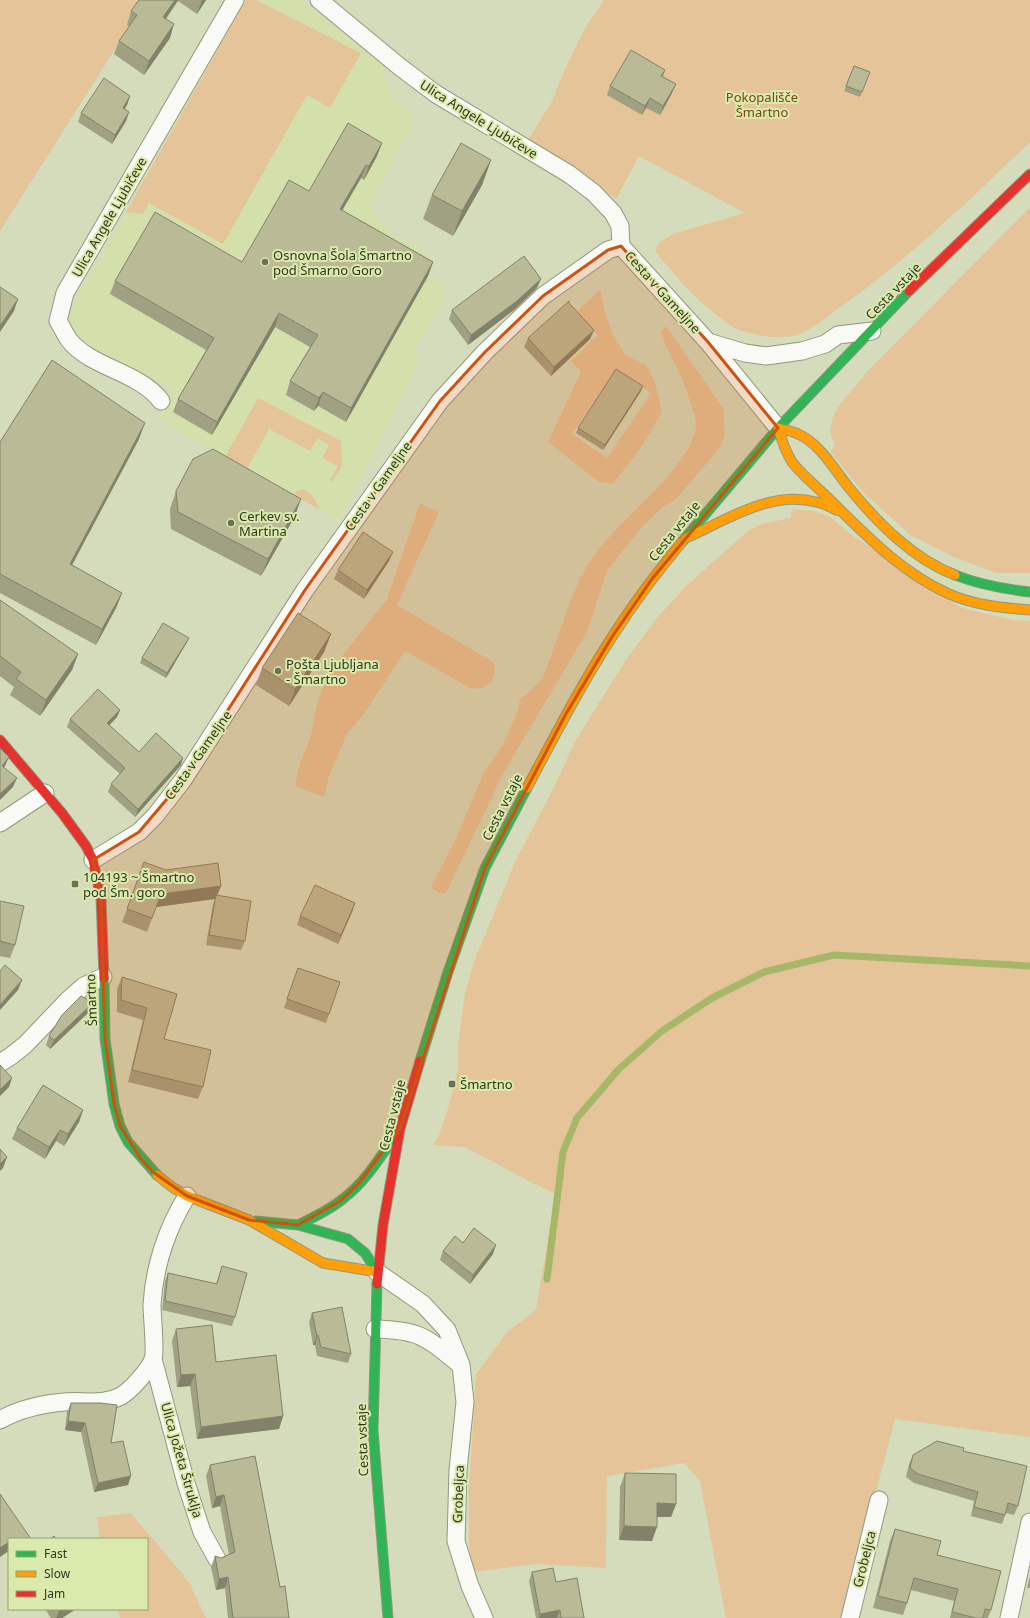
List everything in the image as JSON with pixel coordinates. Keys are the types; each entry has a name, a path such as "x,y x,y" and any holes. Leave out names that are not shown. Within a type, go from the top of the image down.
{"main road":[{"name":"Cesta vstaje","path":"388,1618 373,1430 377,1272 383,1225 400,1129 414,1079 448,972 485,868 524,791 566,714 612,637 652,579 778,428 912,288 1030,174"},
{"path":"778,428 784,446 794,464 842,513 910,572 945,592 976,603 1030,610"},
{"path":"778,428 800,434 814,445 877,519 901,542 930,564 961,579 984,586 1030,592"},
{"path":"686,538 759,504 776,500 796,498 814,501 842,513"},
{"name":"Šmartno","path":"0,740 77,832 93,860 101,898 105,1039 109,1076 120,1126 128,1142 153,1172 172,1187 187,1196 249,1220"},
{"path":"298,1225 313,1218 349,1195 400,1129"},
{"path":"249,1220 298,1225 348,1239 365,1253 377,1272"},
{"path":"249,1220 323,1263 377,1272"}],"street":[{"name":"Ulica Angele Ljubičeve","path":"161,402 150,389 87,355 70,340 58,321 65,294 235,0"},
{"name":"Ulica Angele Ljubičeve","path":"319,0 400,67 436,94 569,174 594,193 613,213 620,226 621,246"},
{"name":"Cesta v Gameljne","path":"93,860 139,832 155,816 183,780 305,590 440,401 485,352 543,296 608,250 621,246 708,342 778,428"},
{"name":"Cesta v Gameljne","path":"708,342 726,349 766,356 802,351 825,344 838,335 872,331"},
{"path":"0,823 45,793"},
{"path":"0,1063 12,1056 25,1045 84,986 103,977"},
{"name":"Ulica Jožeta Štruklja","path":"187,1196 170,1229 154,1280 152,1306 153,1359 186,1483 202,1532 217,1559"},
{"name":"Grobeljca","path":"377,1272 424,1304 447,1330 461,1365 465,1402 458,1470 456,1541 470,1586 484,1618"},
{"path":"375,1329 397,1329 416,1333 429,1339 461,1365"},
{"path":"0,1420 9,1415 37,1406 65,1402 96,1403 109,1401 122,1395 135,1384 153,1359"},
{"name":"Grobeljca","path":"850,1618 879,1500"},
{"path":"1009,1618 1030,1522"}],"highlighted area":[{"path":"621,246 708,342 778,428 652,579 612,637 566,714 485,868 400,1129 359,1183 340,1201 298,1225 249,1220 187,1196 153,1172 140,1158 120,1126 114,1104 105,1039 101,898 93,860 139,832 183,780 305,590 440,401 485,352 543,296 608,250"}],"shaded area":[{"name":"Osnovna Šola Šmartno pod Šmarno Goro","path":"246,0 302,0 382,65 394,100 416,118 370,206 372,212 389,230 433,259 434,264 428,276 444,286 443,289 449,292 414,352 421,358 340,520 159,420 172,383 157,383 81,339 73,330 70,316 71,309"}],"green space":[{"path":"0,0 146,0 0,231"},
{"path":"246,0 256,0 361,53 330,108 307,95 223,244 149,203 143,214 126,212"},
{"name":"Pokopališče Šmartno","path":"604,0 1030,0 1030,142 965,204 920,244 874,282 814,326 802,333 787,337 770,337 744,332 731,326 695,296 656,252 656,249 659,243 673,234 745,213 639,156 616,199 586,176 528,140 551,103 565,69 584,30"},
{"path":"1030,207 1030,573 996,573 954,557 910,535 861,490 830,451 835,446 830,431 833,417 840,404 869,370"},
{"path":"600,289 604,309 612,333 625,355 646,365 655,382 662,412 642,446 613,484 599,482 548,442 581,372 571,361 598,335 576,313","holes":["617,370 651,393 607,458 572,434"]},
{"path":"666,326 723,408 725,436 718,450 676,499 664,506 641,528 607,571 587,632 504,772 446,893 439,893 431,887 457,836 484,772 502,746 517,713 520,699 540,681 544,674 581,576 595,554 606,541 670,474 683,457 692,440 696,425 695,417 683,382 661,332"},
{"path":"258,398 341,441 342,465 332,482 330,480 338,466 322,458 329,445 317,438 310,451 269,429 247,469 225,457"},
{"path":"303,489 309,492 313,497 319,509 294,495 297,491"},
{"path":"420,503 439,512 397,605 493,662 495,669 492,682 481,689 470,688 405,651 364,714 347,734 329,776 324,797 295,786 299,767 311,735 317,704 325,681 339,660 387,599"},
{"path":"792,509 814,511 832,518 850,534 961,608 1013,620 1030,621 1030,1437 895,1419 843,1618 726,1618 700,1481 684,1463 607,1476 606,1568 536,1564 473,1572 469,1543 469,1491 476,1374 508,1331 536,1310 556,1194 465,1147 433,1145 439,1135 448,1109 458,1069 458,1045 465,993 474,962 515,862 552,791 577,738 626,660 656,619 684,588 749,530 761,524 791,518"},
{"path":"131,1513 189,1582 206,1618 120,1618 118,1610 148,1610 148,1538 100,1538 97,1517"}],"building":[{"path":"139,0 175,0 163,17 174,24 149,61 119,41 137,15 131,11"},
{"path":"631,50 665,70 661,76 676,84 663,106 650,98 645,106 610,86"},
{"path":"854,66 870,72 862,92 846,86"},
{"path":"104,78 130,96 123,108 129,112 115,135 81,113"},
{"path":"348,123 382,143 369,166 366,165 340,209 433,262 351,408 323,392 319,398 290,381 318,335 279,313 217,422 178,399 214,338 115,281 155,212 242,262 289,180 309,191"},
{"path":"461,143 491,160 462,211 432,195"},
{"path":"524,256 541,279 517,301 471,335 452,310"},
{"path":"0,287 18,299 0,326"},
{"path":"569,301 569,303 594,330 554,367 528,338"},
{"path":"52,360 145,423 70,564 122,593 102,629 0,574 0,442"},
{"path":"616,369 643,386 605,445 578,428"},
{"name":"Cerkev sv. Martina","path":"213,449 301,499 268,559 178,512 176,491 193,459"},
{"path":"363,532 393,552 367,590 338,570"},
{"path":"0,600 78,654 46,700 16,679 21,672 0,656"},
{"path":"298,613 331,634 295,689 262,668"},
{"path":"163,623 189,638 167,673 142,658"},
{"path":"98,689 120,710 107,723 139,752 156,733 183,758 138,809 111,784 125,768 70,719"},
{"path":"0,748 9,757 2,766 17,778 0,794"},
{"path":"144,862 166,870 218,863 221,886 161,894 152,918 127,909"},
{"path":"315,885 355,903 341,935 300,916"},
{"path":"216,895 251,901 245,941 209,935"},
{"path":"0,901 24,906 15,945 0,941"},
{"path":"5,965 22,980 0,1005 0,971"},
{"path":"298,968 340,982 329,1014 287,999"},
{"path":"122,977 177,994 164,1039 211,1050 203,1087 132,1070 147,1008 121,1000"},
{"path":"81,996 93,1003 54,1040 49,1036 62,1015"},
{"path":"0,1065 12,1078 0,1090"},
{"path":"43,1085 83,1110 68,1134 60,1130 49,1147 17,1128"},
{"path":"0,1149 7,1157 0,1164"},
{"path":"474,1228 496,1245 473,1275 443,1251 455,1236 463,1243"},
{"path":"222,1266 247,1273 235,1317 165,1301 168,1273 217,1284"},
{"path":"342,1307 351,1354 321,1347 312,1313"},
{"path":"212,1325 216,1362 276,1355 283,1416 201,1427 195,1374 181,1375 176,1329"},
{"path":"71,1403 100,1403 117,1405 111,1443 123,1441 131,1476 98,1483 85,1423 68,1421"},
{"path":"937,1441 964,1448 963,1451 1027,1466 1018,1506 1008,1503 1005,1515 974,1507 978,1492 918,1474 910,1468 913,1455"},
{"path":"255,1456 280,1587 285,1586 289,1618 233,1618 228,1577 219,1579 215,1556 221,1558 235,1552 224,1495 216,1497 210,1465"},
{"path":"625,1473 676,1474 676,1504 657,1503 657,1527 624,1526"},
{"path":"0,1494 30,1538 8,1538 8,1543 0,1548"},
{"path":"895,1529 941,1541 937,1555 1001,1571 991,1610 985,1609 983,1618 976,1618 952,1612 958,1589 914,1578 907,1603 878,1596"},
{"path":"553,1568 556,1582 577,1578 584,1618 561,1618 560,1610 540,1614 532,1572"}],"waterway":[{"path":"547,1279 563,1152 577,1118 619,1069 662,1031 712,998 764,972 834,955 1030,966"}],"traffic: fast":[{"path":"682,542 778,428 909,291"},
{"path":"955,575 992,586 1030,592"},
{"path":"420,1061 448,972 485,868 527,788"},
{"path":"104,978 105,1039 114,1104 120,1126 128,1142 157,1175"},
{"path":"298,1225 328,1210 352,1191 373,1168 397,1133"},
{"path":"256,1221 298,1225 348,1239 365,1253 377,1272"},
{"path":"377,1284 373,1430 388,1618"}],"traffic: slow":[{"path":"778,428 787,454 800,471 882,550 913,574 957,597 998,607 1030,610"},
{"path":"778,428 798,434 814,444 827,458 844,482 884,527 925,560 955,575"},
{"path":"686,538 765,503 799,499 824,504 836,510"},
{"path":"527,788 579,692 612,637 628,612 682,542"},
{"path":"157,1175 172,1187 187,1196 249,1220 323,1263 377,1272"}],"traffic: jam":[{"path":"909,291 1030,174"},
{"path":"0,740 62,813 86,846 93,860 101,898 104,978"},
{"path":"377,1284 383,1225 400,1129 420,1061"}],"place":[{"name":"Osnovna Šola Šmartno pod Šmarno Goro","path":"265,262"},
{"name":"Cerkev sv. Martina","path":"231,523"},
{"name":"Pošta Ljubljana - Šmartno","path":"278,671"},
{"name":"104193 ~ Šmartno pod Šm. goro","path":"75,884"},
{"name":"Šmartno","path":"452,1084"}]}
